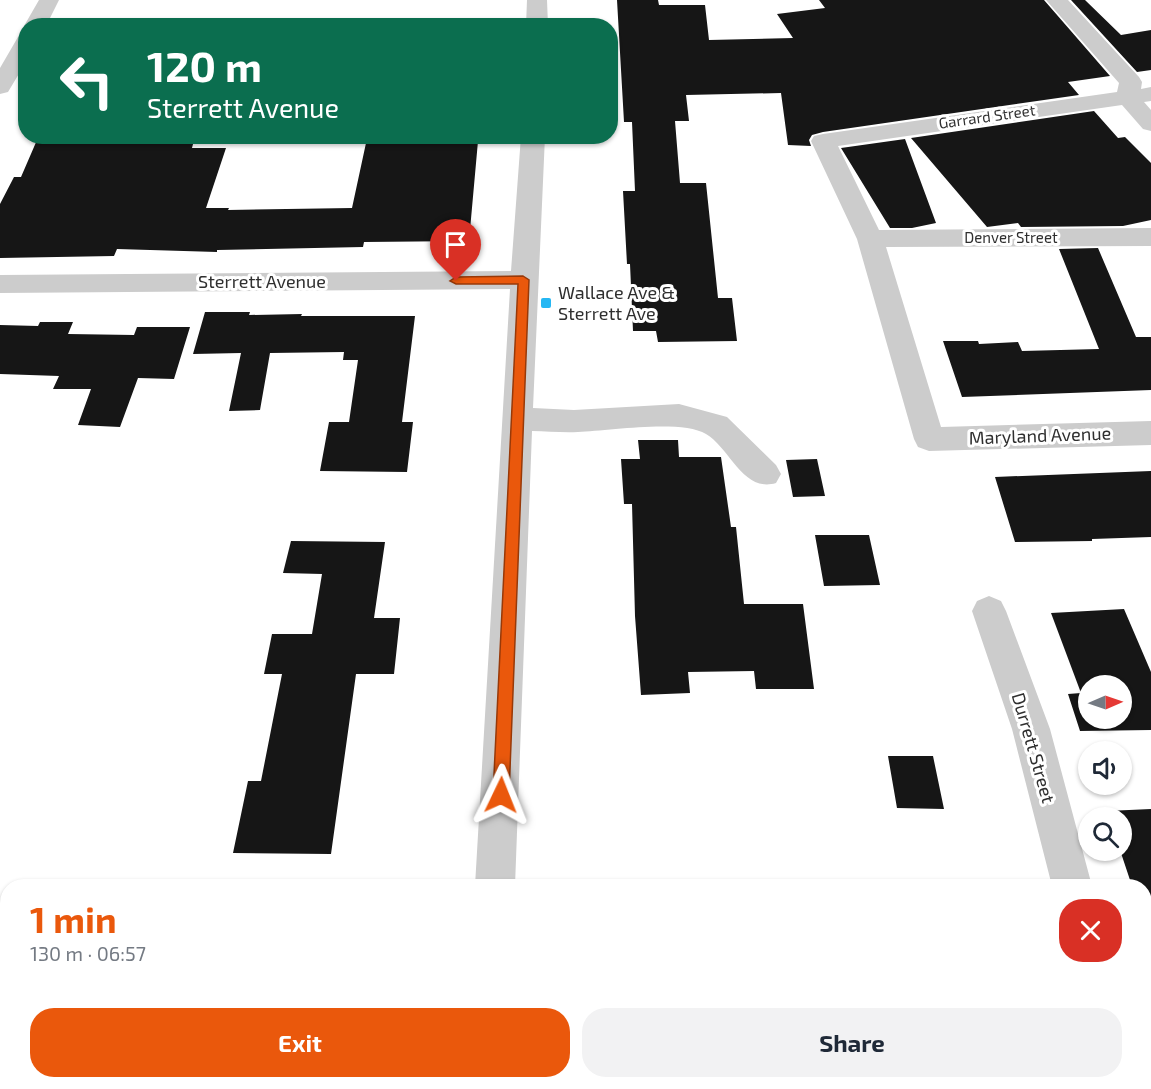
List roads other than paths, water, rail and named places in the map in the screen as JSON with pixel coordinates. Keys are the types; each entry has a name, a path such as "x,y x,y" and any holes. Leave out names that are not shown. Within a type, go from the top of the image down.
{"street":[{"path":"39,18 49,0"},
{"path":"537,0 537,18"},
{"path":"1056,0 1131,82 1127,97 1151,124"},
{"path":"0,87 18,56"},
{"name":"Garrard Street","path":"870,239 823,141 1151,93"},
{"path":"495,879 523,280 532,144"},
{"name":"Denver Street","path":"870,239 1151,237"},
{"name":"Maryland Avenue","path":"870,239 929,438 1151,433"},
{"name":"Sterrett Avenue","path":"0,284 523,280"},
{"path":"517,419 574,421 679,415 693,418 716,425 765,474"},
{"name":"Durrett Street","path":"989,610 1030,729 1070,879"}],"place":[{"name":"Wallace Ave & Sterrett Ave","path":"546,303"}]}
